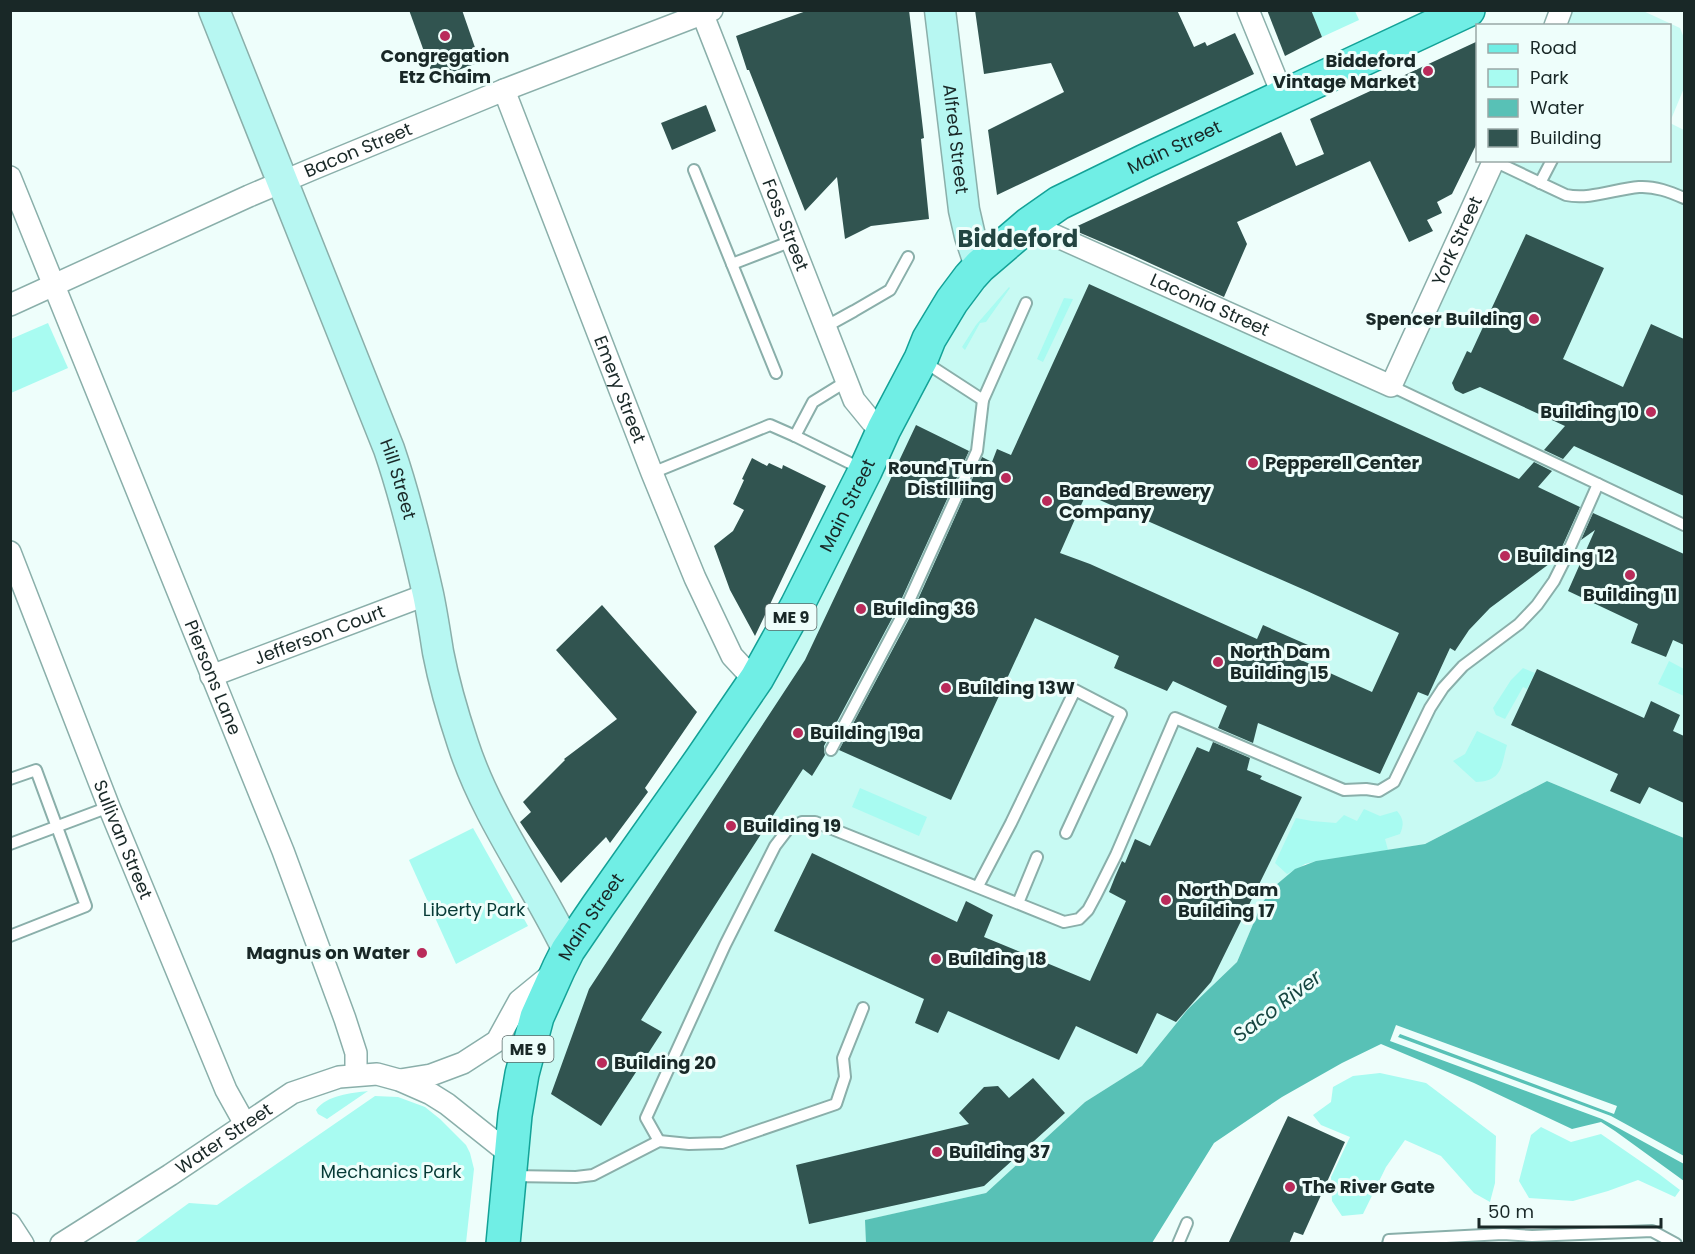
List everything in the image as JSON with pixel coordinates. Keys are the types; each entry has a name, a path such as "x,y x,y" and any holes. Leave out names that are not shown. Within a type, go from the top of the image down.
{"main road":[{"name":"Main Street","path":"503,1244 515,1115 529,1043 537,1017 563,959 757,678 797,606 921,359 928,339 952,301 980,266 1029,224 1059,204 1144,160 1468,10"}],"street":[{"name":"Hill Street","path":"214,10 389,449 428,594 446,687 463,746 476,778 518,860 557,928 563,959"},
{"name":"Alfred Street","path":"940,10 964,210 980,266"},
{"path":"1248,10 1284,96"},
{"name":"Bacon Street","path":"10,305 282,182 504,90 705,11"},
{"name":"Foss Street","path":"705,11 854,400 872,422 884,429"},
{"name":"Emery Street","path":"504,90 695,578 732,656 745,670 757,678"},
{"name":"York Street","path":"1390,386 1494,162"},
{"name":"Piersons Lane","path":"10,177 283,851 345,1019 356,1053 356,1076"},
{"name":"Laconia Street","path":"1029,224 1390,386"},
{"name":"Sullivan Street","path":"10,552 109,807 226,1090 245,1124"},
{"name":"Jefferson Court","path":"211,676 428,594"},
{"path":"399,1080 431,1075 463,1063 497,1041 519,1001 563,959"},
{"name":"Water Street","path":"61,1244 170,1175 292,1093 339,1077 377,1074 399,1080"},
{"path":"399,1080 447,1104 510,1165"},
{"path":"10,1224 23,1244"}],"lane":[{"path":"1496,162 1566,195 1577,197 1641,187 1662,189 1684,198"},
{"path":"1540,183 1551,162"},
{"path":"694,170 776,373"},
{"path":"732,264 792,241"},
{"path":"825,327 890,290 908,257"},
{"path":"831,750 904,612 977,451 983,400 1026,303"},
{"path":"921,359 983,400"},
{"path":"795,436 813,402 847,381"},
{"path":"1390,386 1684,525"},
{"path":"652,473 770,425 865,471"},
{"path":"659,1141 646,1118 725,945 774,846 788,829 802,822 815,822 1064,922 1079,919 1088,910 1116,855 1175,718 1344,790 1379,791 1394,782 1430,708 1443,688 1463,666 1520,624 1554,581 1598,484"},
{"path":"978,886 1075,690 1121,714 1066,833"},
{"path":"10,779 36,770 86,906 10,936"},
{"path":"10,844 109,807"},
{"path":"1018,903 1037,857"},
{"path":"510,1165 576,1178 592,1175 659,1141 689,1144 722,1143 836,1104 845,1077 843,1058 863,1008"},
{"path":"1178,1244 1187,1223"},
{"path":"1388,1244 1389,1240 1503,1234 1532,1236 1652,1231 1676,1244"}],"shaded area":[{"path":"1641,10 1680,28 1684,38 1684,88 1671,120 1671,24 1556,24 1562,11"},
{"path":"1671,124 1684,130 1684,838 1547,781 1425,844 1305,864 1262,903 1237,962 1188,1009 1142,1066 1085,1102 986,1193 866,1220 866,1243 503,1244 529,1043 701,760 921,359 1029,224 1390,385 1494,162 1671,162"}],"green space":[{"path":"1311,11 1355,11 1359,20 1322,37"},
{"path":"1009,287 986,322 980,323 965,350 962,347 976,325"},
{"path":"1064,298 1073,299 1043,362 1037,359"},
{"path":"48,323 68,368 11,393 11,339"},
{"path":"1669,661 1684,669 1684,696 1658,684"},
{"path":"1523,668 1535,673 1527,689 1523,687 1505,719 1496,715 1493,708 1511,680"},
{"path":"1477,731 1507,745 1502,766 1496,775 1491,779 1476,782 1453,761 1465,754"},
{"path":"860,788 927,817 919,836 852,807"},
{"path":"1364,809 1380,816 1397,811 1401,817 1403,825 1400,834 1385,839 1388,850 1316,861 1287,874 1275,863 1296,818 1336,823 1344,815 1357,821"},
{"name":"Liberty Park","path":"473,828 528,926 456,964 409,860"},
{"path":"1380,1073 1426,1083 1496,1136 1495,1183 1490,1202 1474,1193 1441,1156 1405,1140 1386,1167 1363,1214 1342,1216 1332,1201 1331,1177 1350,1137 1321,1125 1313,1115 1331,1102 1333,1087 1353,1076"},
{"path":"368,1091 327,1119 318,1114 316,1110 333,1098"},
{"name":"Mechanics Park","path":"375,1096 398,1097 425,1107 466,1145 474,1169 466,1243 134,1243 189,1203 217,1205"},
{"path":"1541,1127 1571,1142 1601,1134 1680,1190 1675,1197 1638,1180 1573,1201 1529,1198 1519,1181 1531,1135"}],"water":[{"name":"Saco River","path":"1547,781 1684,838 1684,1181 1601,1122 1572,1129 1474,1083 1381,1044 1282,1097 1214,1143 1152,1243 866,1243 865,1220 986,1193 1085,1102 1142,1066 1188,1009 1237,962 1262,903 1276,885 1295,869 1316,861 1425,844"}],"pier":[{"path":"1396,1025 1617,1106 1614,1114 1400,1034 1398,1037 1611,1116 1684,1156 1684,1164 1602,1119 1390,1041"}],"building":[{"name":"Congregation Etz Chaim","path":"409,10 462,10 480,62 434,79"},
{"path":"809,10 909,10 924,138 921,139 929,219 871,226 845,239 837,177 805,211 749,70 747,70 736,36"},
{"path":"975,10 1177,10 1194,47 1205,42 1207,46 1235,33 1254,74 997,195 988,130 1064,92 1051,63 984,74"},
{"path":"1267,10 1311,10 1322,37 1285,56"},
{"path":"1476,42 1476,145 1452,194 1437,202 1442,213 1427,220 1433,231 1409,242 1370,161 1237,222 1247,244 1224,297 1071,229 1281,132 1296,166 1324,154 1310,119"},
{"path":"706,105 716,131 672,150 661,123"},
{"name":"Spencer Building","path":"1526,234 1604,268 1563,359 1623,387 1651,324 1684,339 1684,496 1574,446 1563,459 1544,450 1565,426 1480,387 1463,394 1455,390 1452,383 1467,351 1471,353"},
{"path":"1089,284 1519,479 1534,462 1552,471 1538,487 1580,507 1557,558 1490,608 1469,630 1455,651 1450,648 1428,696 1418,692 1380,774 1258,723 1253,743 1218,728 1227,706 1173,681 1167,691 1114,668 1119,656 1035,618 951,800 839,750 911,615 982,457 992,462 997,449 1011,455","holes":["1086,494 1399,633 1372,692 1301,660 1308,645 1263,625 1257,639 1090,564 1060,553"]},
{"path":"916,425 969,451 897,609 824,746 825,755 812,776 803,769 641,1020 662,1032 601,1126 551,1094 589,989 805,660"},
{"path":"752,458 767,466 769,463 782,469 783,465 826,486 755,636 730,590 714,546 733,531 744,510 733,504"},
{"name":"Building 11","path":"1593,513 1684,554 1684,645 1673,640 1666,657 1631,643 1638,624 1568,591 1595,530 1581,540"},
{"path":"602,605 697,712 645,788 648,792 610,843 606,837 561,883 520,822 531,812 523,802 564,759 617,719 556,650"},
{"path":"1537,669 1644,718 1651,701 1680,715 1673,731 1684,736 1684,803 1649,787 1640,804 1610,791 1618,774 1511,725"},
{"path":"1213,742 1250,758 1247,770 1262,776 1260,779 1302,797 1211,982 1176,1022 1157,1013 1137,1054 1076,1026 1059,1060 948,1011 938,1033 915,1023 924,999 774,931 812,853 957,922 966,901 993,915 984,937 1090,981 1126,901 1109,892 1122,861 1125,863 1135,839 1150,846 1197,747 1209,752"},
{"name":"Building 37","path":"1033,1078 1065,1113 984,1186 809,1224 796,1165 969,1124 959,1113 984,1087 998,1086 1009,1098"},
{"name":"The River Gate","path":"1288,1116 1345,1142 1303,1235 1294,1232 1289,1244 1228,1244"}],"place":[{"name":"Congregation Etz Chaim","path":"445,36"},
{"name":"Biddeford Vintage Market","path":"1428,71"},
{"name":"Spencer Building","path":"1534,319"},
{"name":"Building 10","path":"1651,412"},
{"name":"Pepperell Center","path":"1253,463"},
{"name":"Round Turn Distilliing","path":"1006,478"},
{"name":"Banded Brewery Company","path":"1047,501"},
{"name":"Building 12","path":"1505,556"},
{"name":"Building 11","path":"1630,575"},
{"name":"Building 36","path":"861,609"},
{"name":"North Dam Building 15","path":"1218,662"},
{"name":"Building 13W","path":"946,688"},
{"name":"Building 19a","path":"798,733"},
{"name":"Building 19","path":"731,826"},
{"name":"North Dam Building 17","path":"1166,900"},
{"name":"Magnus on Water","path":"422,953"},
{"name":"Building 18","path":"936,959"},
{"name":"Building 20","path":"602,1063"},
{"name":"Building 37","path":"937,1152"},
{"name":"The River Gate","path":"1290,1187"}],"district":[{"name":"Biddeford","path":"1018,239"}]}
